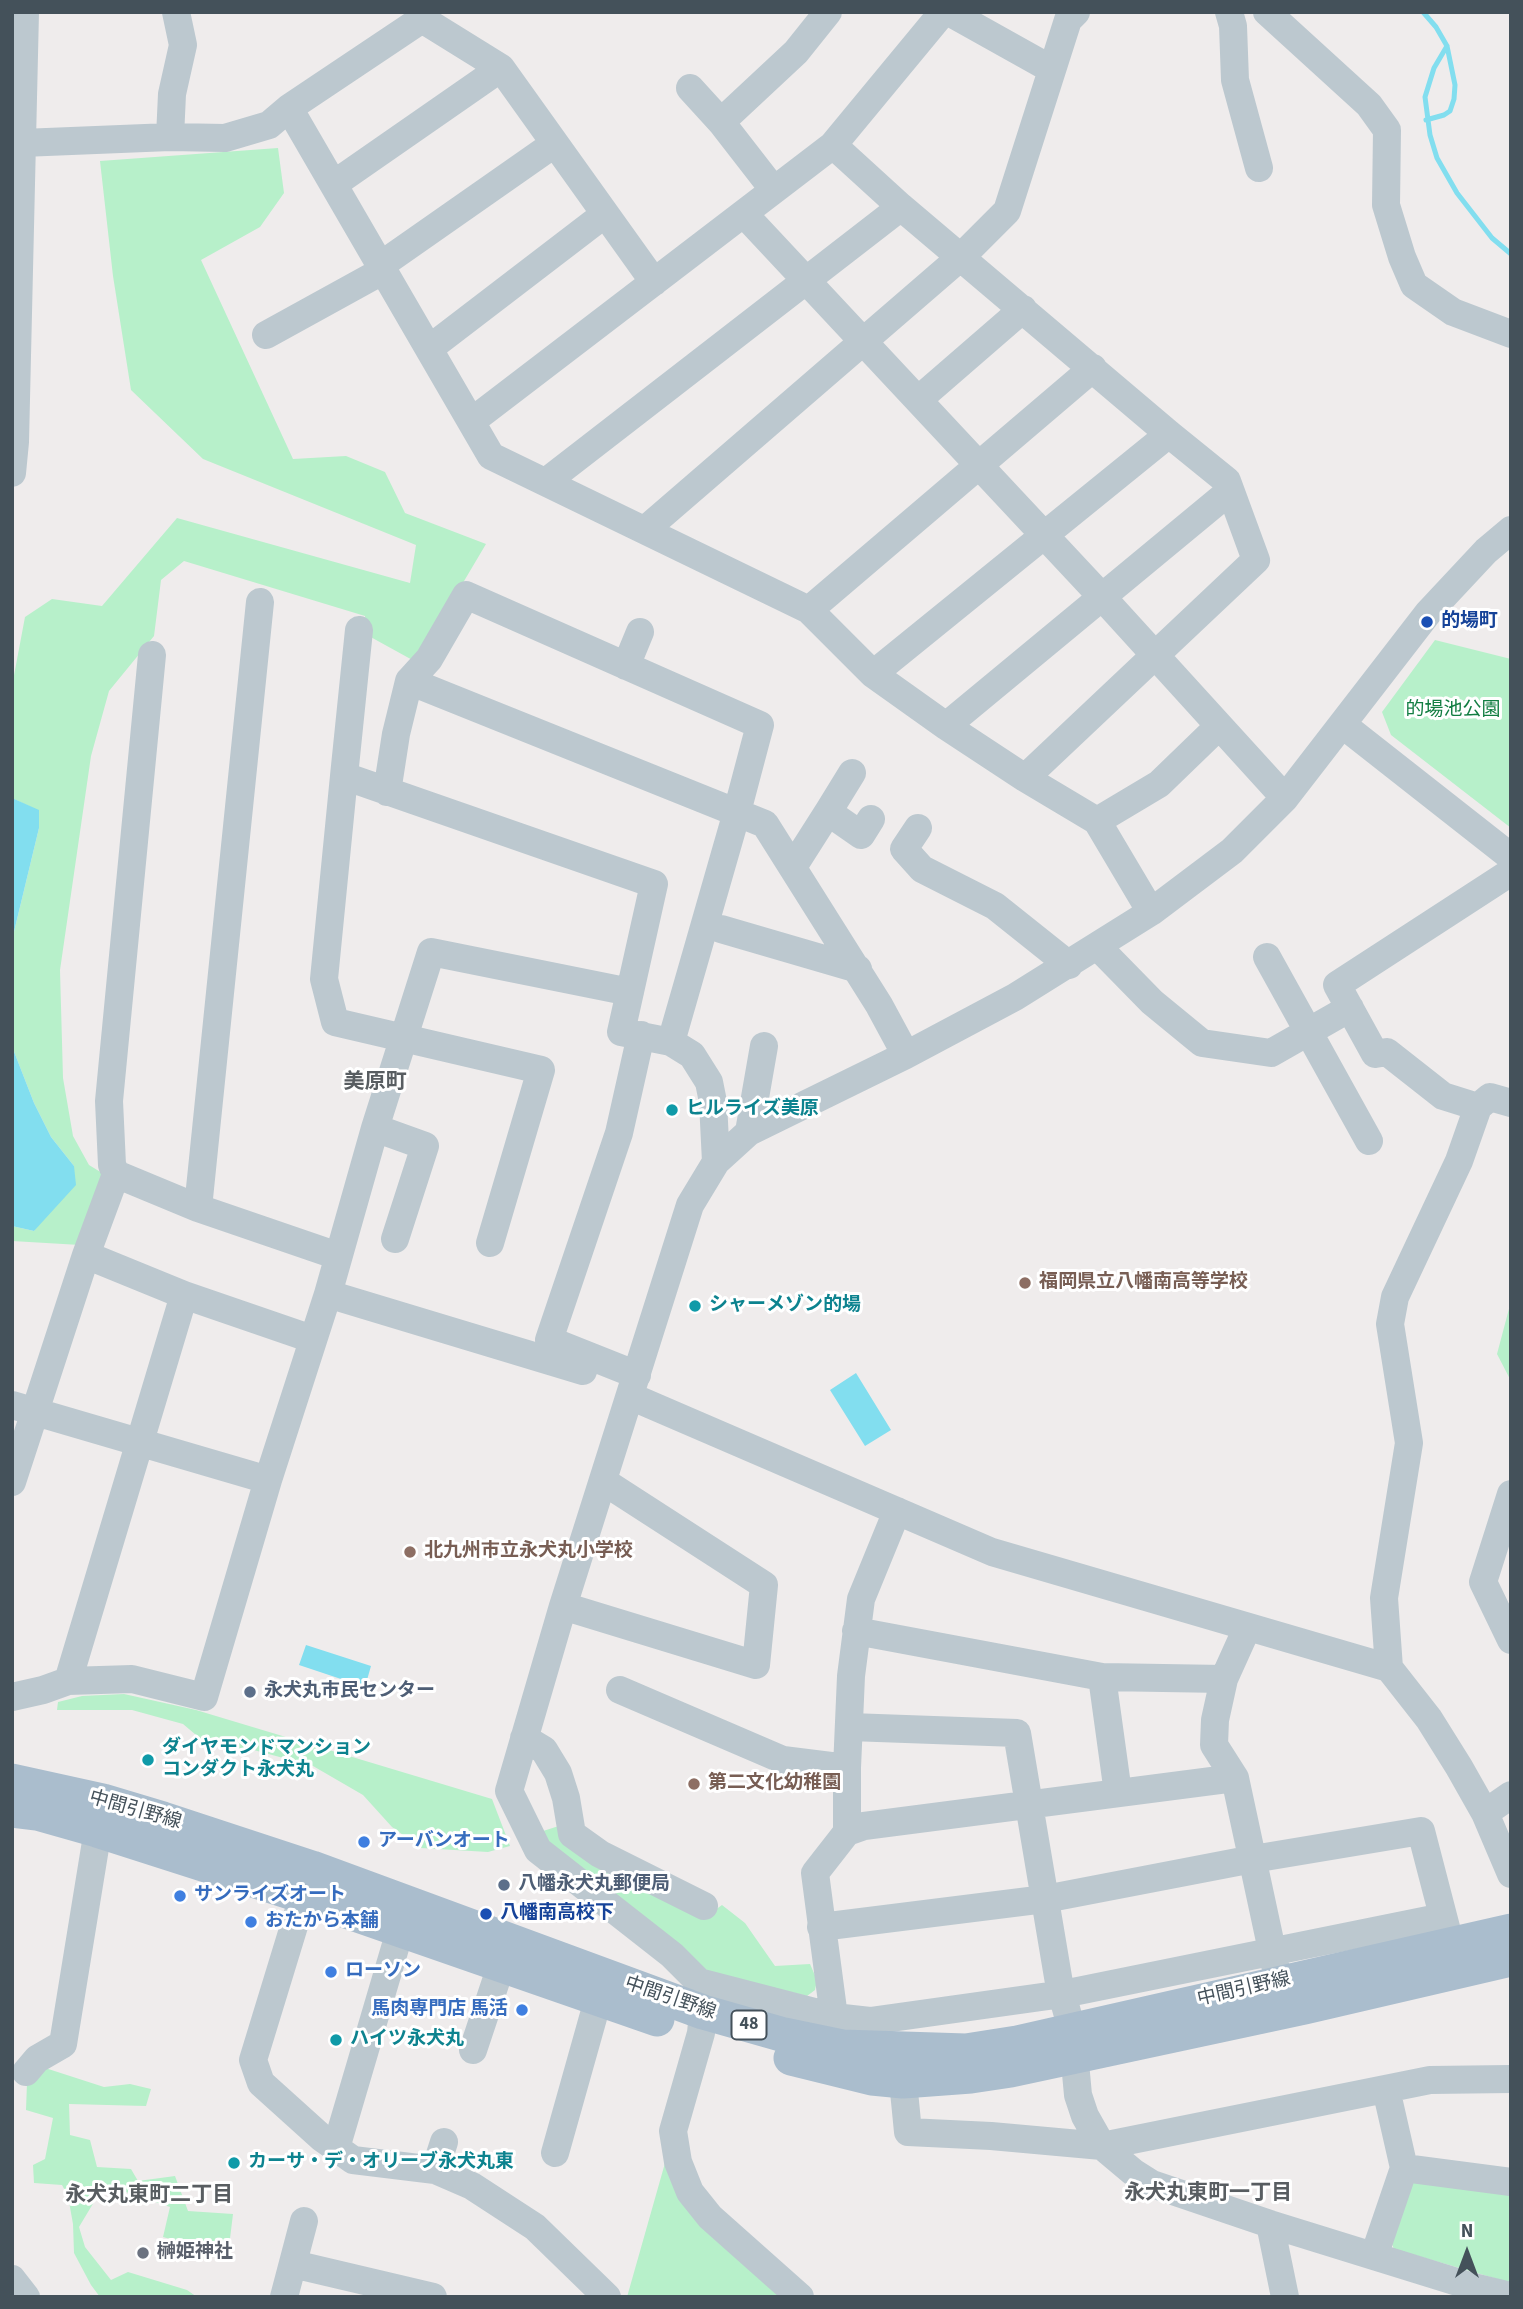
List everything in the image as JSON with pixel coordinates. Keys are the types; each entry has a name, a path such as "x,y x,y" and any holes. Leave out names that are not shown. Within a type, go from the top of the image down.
{"main road":[{"name":"中間引野線","path":"12,1781 100,1815"},
{"name":"中間引野線","path":"12,1810 163,1819 307,1882 400,1931 598,2000 701,2009 837,2071 903,2081 971,2076 1074,2043 1276,1967 1447,1931 1511,1931"},
{"name":"中間引野線","path":"307,1882 784,2035 842,2047 966,2051 1017,2043 1074,2043 1305,2007 1511,1959"}],"street":[{"path":"12,472 15,442 17,146 25,12"},
{"path":"170,138 172,94 183,45 176,12"},
{"path":"721,122 796,52 828,12"},
{"path":"472,421 833,145 943,12"},
{"path":"949,12 1051,69"},
{"path":"646,529 962,256 1007,211 1051,69 1068,20 1076,12"},
{"path":"1228,12 1233,26 1235,80 1259,168"},
{"path":"1267,12 1369,105 1387,130 1385,205 1414,285 1453,312 1511,334"},
{"path":"17,146 170,138 225,138 270,125 289,108 422,19 501,68 654,282"},
{"path":"334,184 501,68"},
{"path":"690,88 721,122 773,189"},
{"path":"289,108 491,456 809,610 873,674 1025,778 1097,821 1152,912"},
{"path":"266,335 383,267 554,144"},
{"path":"833,145 901,207 1227,481 1256,559 1025,778"},
{"path":"547,481 901,207"},
{"path":"430,348 605,214"},
{"path":"744,214 1103,598 1285,798"},
{"path":"918,400 1023,309"},
{"path":"809,610 1093,368"},
{"path":"873,674 1169,434"},
{"path":"946,726 1230,491"},
{"path":"800,2297 710,2217 690,2192 678,2162 673,2131 701,2009 672,1955 538,1850 509,1791 563,1606 690,1205 716,1161 749,1132 906,1055 1015,997 1152,912 1232,851 1285,798 1427,613 1486,551 1511,530"},
{"path":"387,792 396,734 410,681 429,659 466,595 760,725 671,1042"},
{"path":"198,1208 260,602"},
{"path":"359,630 324,979 335,1023 541,1070 490,1243"},
{"path":"626,666 640,632"},
{"path":"152,655 109,1101 112,1164 117,1174 198,1208 338,1256"},
{"path":"410,681 765,824 858,970 906,1055"},
{"path":"1343,725 1511,857"},
{"path":"1097,821 1158,784 1219,726"},
{"path":"793,867 852,773"},
{"path":"344,776 654,884 621,1032 671,1042 692,1055 709,1082 713,1102 716,1161"},
{"path":"828,813 861,835 871,819"},
{"path":"918,828 904,849 922,869 995,906 1069,965"},
{"path":"1478,1107 1443,1096 1387,1052 1375,1054 1337,985 1511,872"},
{"path":"721,929 858,970"},
{"path":"1100,944 1105,954 1152,1002 1202,1043 1270,1053 1350,1008"},
{"path":"12,1697 68,1681 132,1679 204,1696 268,1480 328,1294 374,1128 431,953 630,992"},
{"path":"1265,957 1369,1141"},
{"path":"641,1035 619,1133 549,1340 633,1386 897,1511 992,1552 1389,1668"},
{"path":"749,1132 764,1046"},
{"path":"1511,1103 1490,1097 1478,1107 1459,1161 1395,1297 1390,1324 1409,1443 1384,1598 1389,1668 1429,1719 1459,1766 1485,1814 1511,1874"},
{"path":"374,1128 425,1146 395,1239"},
{"path":"12,1482 23,1408 117,1174"},
{"path":"86,1255 184,1295 312,1339"},
{"path":"328,1294 633,1386"},
{"path":"68,1681 184,1295"},
{"path":"23,1408 268,1480"},
{"path":"563,1606 756,1665 764,1585 603,1481"},
{"path":"1511,1494 1483,1582 1511,1640"},
{"path":"847,1832 851,1676 856,1631 861,1599 897,1511"},
{"path":"701,2009 870,2021 1276,1967 1235,1778 1214,1745 1215,1720 1224,1679 1247,1628"},
{"path":"856,1631 1102,1677 1224,1679"},
{"path":"1102,1677 1118,1793"},
{"path":"620,1690 783,1760 847,1768"},
{"path":"850,1727 1017,1733 1059,1983 1074,2043 1078,2095 1085,2116 1102,2146 1152,2184 1270,2224 1470,2286 1511,2296"},
{"path":"524,1738 544,1751 558,1773 566,1798 572,1834 600,1854 704,1906"},
{"path":"834,2017 815,1872 847,1832 864,1826 1235,1778"},
{"path":"1485,1814 1511,1795"},
{"path":"26,2072 37,2059 63,2044 100,1815"},
{"path":"821,1927 1045,1899 1253,1859 1421,1831 1447,1931"},
{"path":"307,1882 253,2060 261,2082 322,2138 353,2160 435,2170 472,2186 535,2227 607,2297"},
{"path":"336,2148 400,1931"},
{"path":"473,2050 501,1966"},
{"path":"555,2153 598,2000"},
{"path":"903,2081 908,2132 1102,2146 1430,2080 1511,2080"},
{"path":"1374,2256 1404,2168 1386,2089"},
{"path":"435,2170 444,2142"},
{"path":"1404,2168 1511,2182"},
{"path":"284,2297 304,2221"},
{"path":"1270,2224 1285,2297"},
{"path":"293,2264 433,2297"},
{"path":"12,2279 26,2297"}],"green space":[{"path":"278,148 284,193 260,227 201,260 293,459 346,456 385,472 405,513 486,544 416,662 367,635 365,616 184,561 161,580 154,636 109,691 91,756 60,970 63,1078 73,1136 89,1165 107,1176 80,1245 12,1241 12,1226 34,1231 74,1166 51,1137 34,1103 13,1049 12,940 39,828 39,811 12,798 12,686 25,617 52,599 102,606 177,518 410,583 416,545 203,459 131,390 113,276 100,161"},
{"name":"的場池公園","path":"1435,640 1511,659 1511,828 1391,735 1382,712"},
{"path":"1511,1306 1511,1381 1497,1354"},
{"path":"124,1694 196,1710 492,1799 510,1846 488,1852 421,1848 392,1827 363,1795 313,1766 250,1749 231,1750 202,1740 183,1724 132,1710 57,1710 58,1702 82,1696"},
{"path":"562,1825 704,1918 722,1905 745,1923 775,1966 810,1964 817,1980 815,1990 807,1996 701,1970 549,1843 543,1831"},
{"path":"39,2066 104,2087 130,2084 151,2089 146,2106 69,2104 70,2135 90,2140 97,2167 131,2169 138,2181 175,2176 188,2211 233,2214 228,2255 163,2237 170,2207 123,2191 107,2189 97,2197 79,2227 85,2247 111,2280 128,2272 187,2290 197,2297 100,2297 91,2285 74,2253 73,2224 68,2196 62,2185 34,2183 33,2165 45,2159 53,2118 26,2110 27,2083"},
{"path":"667,2156 786,2297 627,2297"},
{"path":"1411,2181 1511,2191 1511,2283 1394,2249 1391,2242"}],"water":[{"path":"12,798 39,810 39,828 12,940"},
{"path":"12,1042 34,1103 51,1137 74,1166 76,1185 34,1231 12,1226"},
{"path":"856,1373 891,1430 865,1446 830,1390"},
{"path":"306,1645 371,1666 365,1687 299,1665"}],"waterway":[{"path":"1423,12 1447,46 1455,85 1450,111 1426,120"},
{"path":"1447,46 1434,68 1425,97 1430,135 1437,158 1457,193 1492,238 1511,254"}],"place":[{"name":"的場町","path":"1427,622"},
{"name":"ヒルライズ美原","path":"672,1110"},
{"name":"福岡県立八幡南高等学校","path":"1025,1283"},
{"name":"シャーメゾン的場","path":"695,1306"},
{"name":"北九州市立永犬丸小学校","path":"410,1552"},
{"name":"永犬丸市民センター","path":"250,1692"},
{"name":"ダイヤモンドマンション コンダクト永犬丸","path":"148,1760"},
{"name":"第二文化幼稚園","path":"694,1784"},
{"name":"アーバンオート","path":"364,1842"},
{"name":"八幡永犬丸郵便局","path":"504,1885"},
{"name":"サンライズオート","path":"180,1896"},
{"name":"八幡南高校下","path":"486,1914"},
{"name":"おたから本舗","path":"251,1922"},
{"name":"ローソン","path":"331,1972"},
{"name":"馬肉専門店 馬活","path":"522,2010"},
{"name":"ハイツ永犬丸","path":"336,2040"},
{"name":"カーサ・デ・オリーブ永犬丸東","path":"234,2163"},
{"name":"榊姫神社","path":"143,2253"}],"district":[{"name":"美原町","path":"375,1083"},
{"name":"永犬丸東町一丁目","path":"1208,2194"},
{"name":"永犬丸東町二丁目","path":"149,2196"}]}
